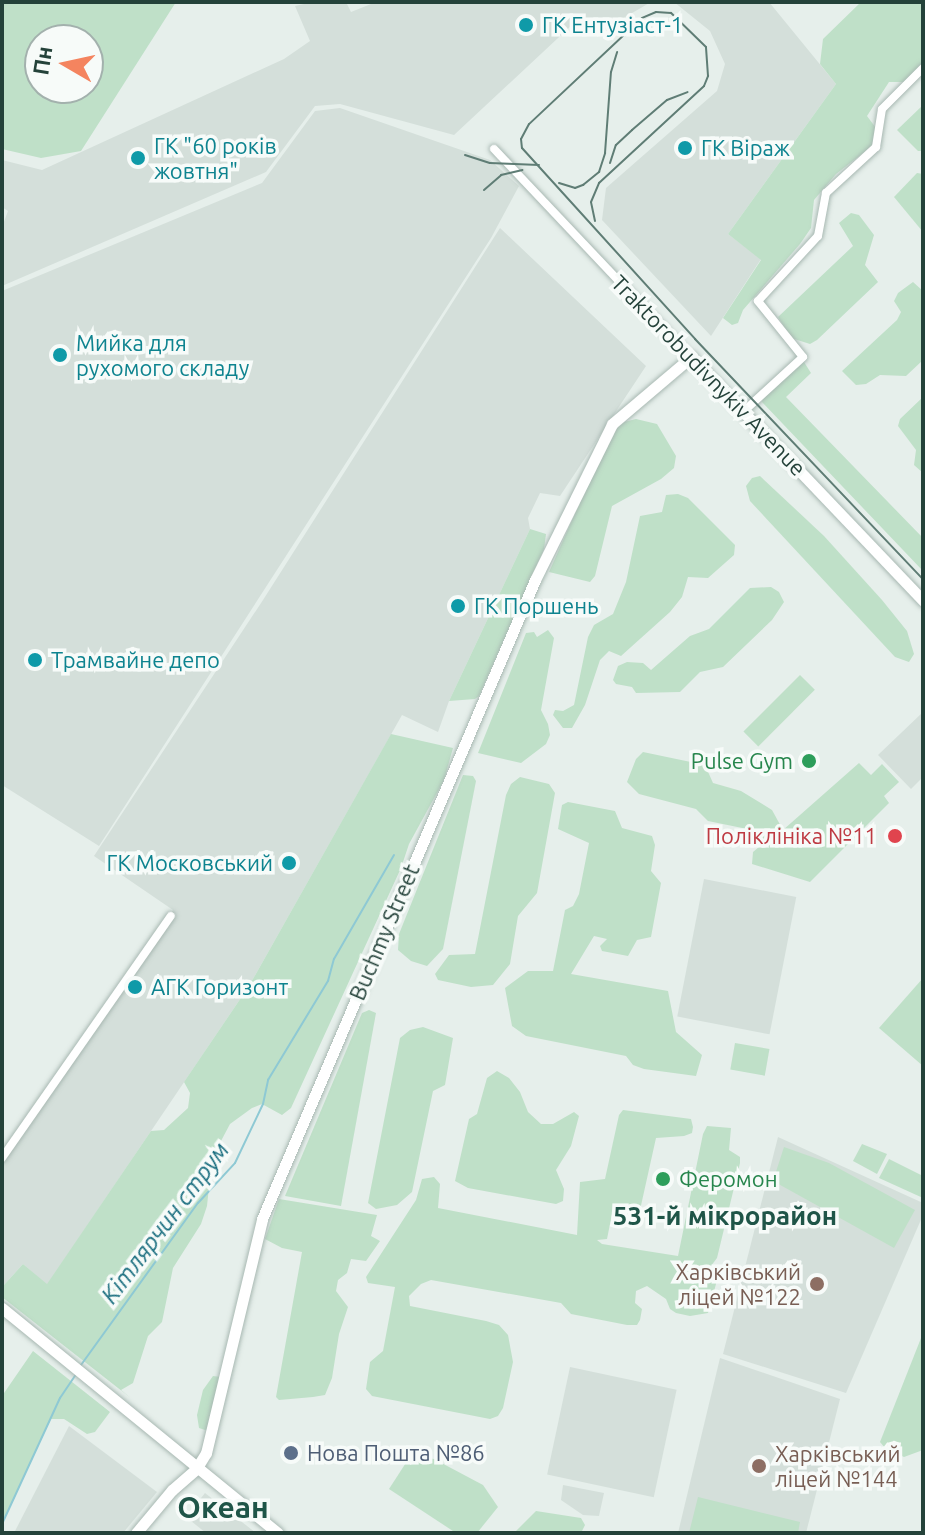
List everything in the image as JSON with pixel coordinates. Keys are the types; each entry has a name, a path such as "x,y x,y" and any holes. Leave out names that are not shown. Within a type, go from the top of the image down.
{"street":[{"path":"744,411 803,357 758,301 818,236 826,193 876,147 882,109 923,68"},
{"name":"Traktorobudivnykiv Avenue","path":"494,149 923,601"},
{"name":"Buchmy Street","path":"136,1533 172,1490 196,1469 206,1453 262,1219 535,580 612,424 691,357"},
{"path":"2,1158 171,916"},
{"path":"2,1308 122,1409 278,1533"}],"shaded area":[{"path":"313,2 346,2 351,12 376,2 651,2 596,34 573,24 454,135 340,104 315,106 266,172 2,286 2,227 8,211 2,207 2,160 42,170 284,59 310,41 295,6"},
{"path":"674,2 769,2 836,84 728,234 761,259 711,336 602,220 606,188 717,91 725,64 710,31"},
{"path":"340,108 490,160 519,186 491,238 99,846 2,785 2,291 262,183 315,111"},
{"path":"500,228 646,366 560,496 540,493 528,518 530,529 449,701 438,732 402,715 249,986 47,1285 23,1264 4,1285 2,1164 173,910 94,856 263,600"},
{"path":"923,712 923,777 911,789 878,755"},
{"path":"704,879 796,897 770,1034 677,1016"},
{"name":"Харківський ліцей №122","path":"778,1137 923,1203 923,1215 846,1393 723,1354"},
{"name":"Харківський ліцей №144","path":"720,1358 840,1399 806,1533 678,1533"},
{"path":"570,1367 677,1390 654,1497 547,1475"},
{"path":"69,1426 157,1492 123,1533 14,1533"},
{"path":"563,1485 604,1493 599,1516 583,1515 561,1500"},
{"path":"205,1493 256,1533 206,1533 186,1517"}],"green space":[{"path":"2,2 176,2 81,151 41,158 2,149"},
{"path":"861,2 923,2 923,63 905,82 889,82 867,116 876,128 872,146 836,174 814,200 811,228 743,310 738,323 732,325 723,318 761,260 728,234 836,84 820,64 823,39"},
{"path":"923,105 923,151 918,151 897,130"},
{"path":"917,173 923,174 923,232 894,197"},
{"path":"851,213 859,215 874,235 865,265 878,282 817,340 810,344 791,338 778,317 853,246 839,223"},
{"path":"913,282 923,291 923,360 906,376 880,375 866,384 856,385 842,371 897,320 901,312 894,301 898,293"},
{"path":"804,362 811,373 786,397 923,538 923,571 762,402 763,397"},
{"path":"923,397 923,473 914,465 916,450 898,426 900,419"},
{"path":"636,419 657,424 676,456 674,468 661,479 612,506 595,576 590,582 549,572 610,435 624,422"},
{"path":"760,476 824,536 907,631 914,654 909,662 895,657 750,501 746,486 752,478"},
{"path":"678,494 688,498 735,545 734,555 708,578 688,577 682,597 670,612 621,656 609,651 600,660 585,705 572,728 563,728 553,715 555,710 563,711 574,705 588,637 594,625 613,614 626,582 640,516 662,512 666,495"},
{"path":"530,529 546,534 544,549 479,696 449,701"},
{"path":"771,587 779,592 784,602 772,620 723,667 700,672 680,692 636,693 632,687 616,684 613,680 618,666 627,662 643,663 651,670 690,636 709,629 750,588"},
{"path":"548,630 554,638 541,710 550,735 546,744 521,763 478,753 526,633 534,632 537,637"},
{"path":"800,675 815,690 758,746 743,732"},
{"path":"391,734 453,748 444,780 409,844 401,868 291,1108 282,1115 262,1104 252,1108 230,1124 212,1158 207,1206 201,1224 173,1268 162,1322 148,1336 133,1383 121,1390 132,1399 2,1297 4,1285 23,1264 47,1284 151,1131 164,1130 188,1108 190,1093 184,1082 249,986"},
{"path":"643,752 705,765 713,783 741,791 772,810 783,830 859,763 871,775 882,764 899,782 884,796 889,803 810,882 752,864 753,852 759,847 757,831 708,821 696,809 639,794 627,782 636,759"},
{"path":"463,775 473,776 476,781 443,949 427,966 411,961 398,950 399,934"},
{"path":"520,777 549,784 555,793 537,893 518,916 510,964 493,985 471,987 438,980 435,974 449,955 475,954 506,795 511,784"},
{"path":"568,802 615,811 622,828 652,836 655,845 651,871 661,883 651,937 637,940 628,956 602,951 600,946 607,939 594,936 571,974 668,991 676,1032 702,1055 696,1076 644,1069 633,1065 626,1056 526,1036 512,1026 505,988 528,971 553,971 565,910 573,906 579,894 589,843 558,829 562,805"},
{"path":"923,978 923,1066 879,1028"},
{"path":"369,1010 376,1013 341,1206 285,1196 362,1013"},
{"path":"423,1027 453,1038 445,1085 433,1091 412,1192 397,1205 376,1209 368,1203 400,1038 410,1030"},
{"path":"735,1043 769,1049 765,1076 730,1070"},
{"path":"497,1071 509,1078 520,1092 528,1112 541,1124 553,1124 574,1112 579,1116 571,1146 556,1170 564,1189 563,1201 556,1204 468,1188 455,1181 469,1119 477,1114 487,1078"},
{"path":"623,1110 691,1119 693,1127 692,1133 684,1136 656,1138 638,1219 627,1219 618,1207 613,1209 607,1239 597,1240 602,1244 678,1256 703,1134 707,1126 731,1128 729,1150 740,1157 740,1163 717,1258 711,1266 716,1273 716,1284 708,1313 690,1316 676,1313 670,1309 666,1299 647,1286 636,1291 635,1303 642,1309 640,1320 637,1325 627,1325 571,1314 561,1303 431,1280 421,1284 409,1296 410,1306 486,1321 499,1325 508,1335 513,1362 503,1408 498,1416 490,1419 372,1396 366,1389 370,1362 383,1351 395,1287 368,1283 366,1277 416,1200 422,1179 434,1177 440,1184 438,1208 577,1235 580,1182 605,1179 619,1115"},
{"path":"862,1144 887,1154 877,1174 853,1161"},
{"path":"784,1147 829,1163 915,1210 894,1248 773,1181"},
{"path":"889,1159 923,1176 923,1198 879,1178"},
{"path":"279,1199 377,1215 371,1236 380,1241 366,1261 351,1259 347,1273 338,1280 336,1291 348,1307 339,1334 332,1378 325,1395 279,1400 276,1397 302,1252 282,1248 265,1239"},
{"path":"923,1333 923,1450 904,1457 885,1448 880,1442"},
{"path":"33,1351 110,1412 95,1432 87,1434 64,1419 51,1419 2,1523 2,1396"},
{"path":"213,1376 221,1377 208,1431 199,1428 197,1415 203,1390"},
{"path":"411,1455 434,1459 483,1485 498,1507 477,1533 456,1533 389,1489"},
{"path":"698,1497 800,1522 798,1533 689,1533"},
{"path":"536,1511 581,1518 585,1525 582,1531 565,1533 514,1533"}],"waterway":[{"name":"Кітлярчин струм","path":"81,1365 198,1203 235,1163 263,1104 268,1080 328,981 334,959 394,855"},
{"name":"Кітлярчин струм","path":"2,1524 60,1398 76,1374"}],"tram line":[{"path":"595,221 591,202 599,183 704,86 708,76 706,47 671,13 656,12 642,18 529,124 521,139 522,148 695,339 923,579"},
{"path":"559,183 575,188 599,172 605,153 611,72 617,52"},
{"path":"610,163 616,145 632,130 667,100 688,92"},
{"path":"465,155 490,163 539,165"},
{"path":"484,190 501,175 522,170"}],"place":[{"name":"ГК Ентузіаст-1","path":"526,25"},
{"name":"ГК Віраж","path":"685,148"},
{"name":"ГК \"60 років жовтня\"","path":"138,158"},
{"name":"Мийка для рухомого складу","path":"60,355"},
{"name":"ГК Поршень","path":"458,606"},
{"name":"Трамвайне депо","path":"35,660"},
{"name":"Pulse Gym","path":"809,761"},
{"name":"Поліклініка №11","path":"895,836"},
{"name":"ГК Московський","path":"289,863"},
{"name":"АГК Горизонт","path":"135,987"},
{"name":"Феромон","path":"663,1179"},
{"name":"Харківський ліцей №122","path":"817,1284"},
{"name":"Нова Пошта №86","path":"291,1453"},
{"name":"Харківський ліцей №144","path":"759,1466"}],"district":[{"name":"531-й мікрорайон","path":"725,1216"},
{"name":"Океан","path":"223,1507"}]}
